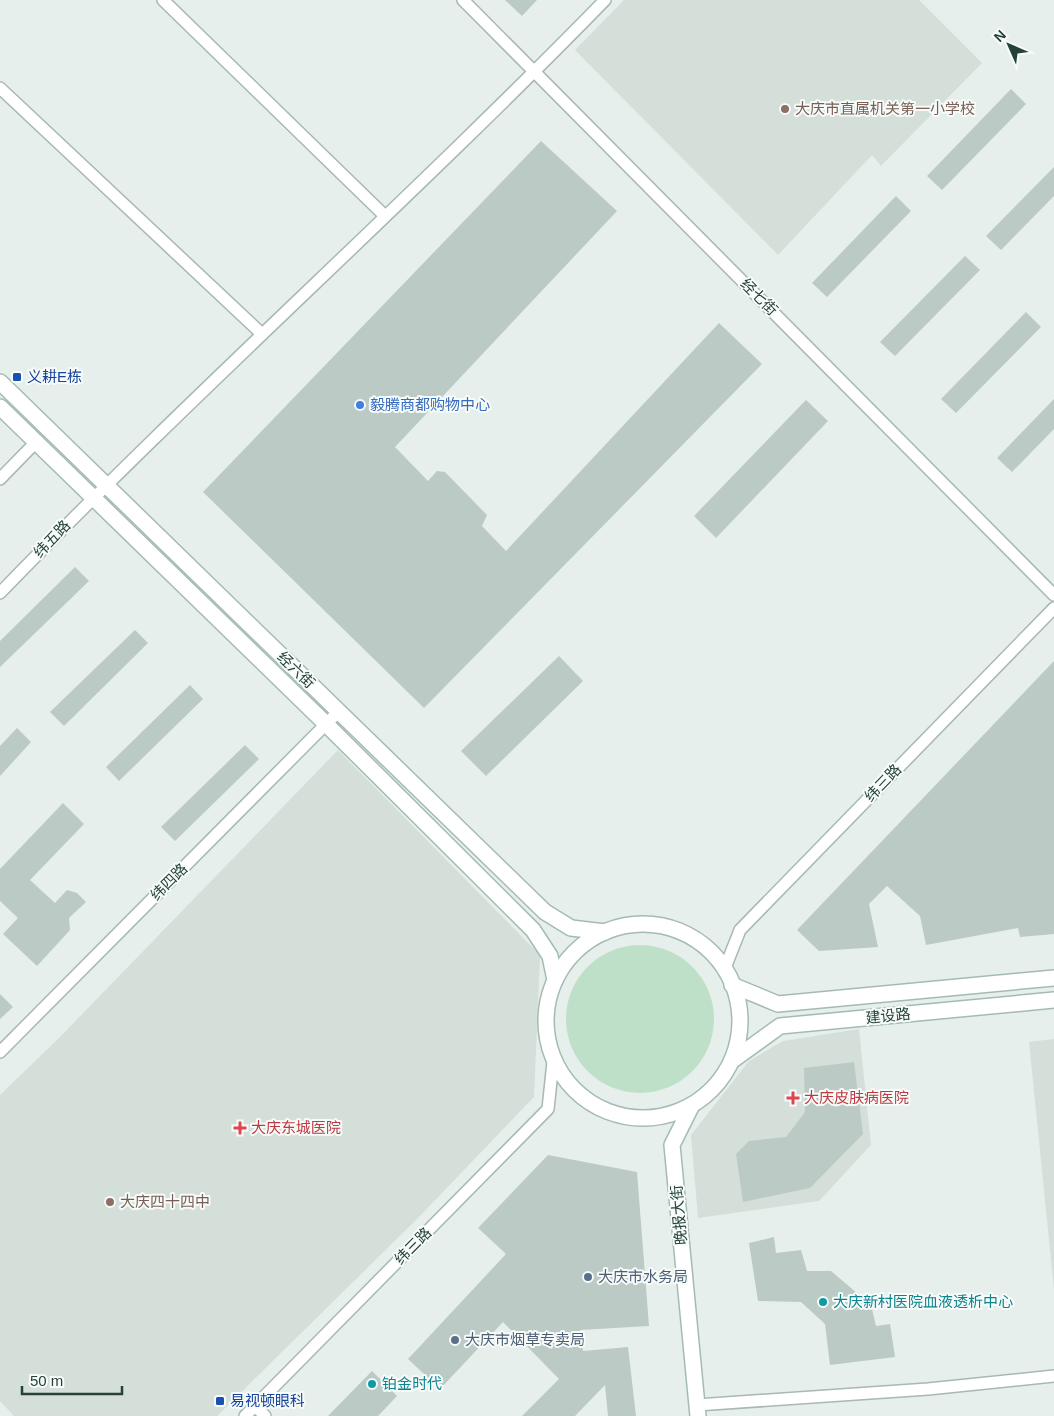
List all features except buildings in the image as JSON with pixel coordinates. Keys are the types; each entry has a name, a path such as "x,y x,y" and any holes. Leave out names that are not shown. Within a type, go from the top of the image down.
{"main road":[{"name":"经六街","path":"0,382 545,912 571,928 605,932"},
{"name":"经六街","path":"0,407 326,724 533,930 550,956 555,980"},
{"path":"644,924 676,929 703,944 725,968 738,997 740,1029 732,1060 716,1087 691,1107 661,1118 628,1118 597,1108 571,1089 554,1062 545,1030 548,998 555,980 561,968 583,944 611,929 644,924"},
{"name":"建设路","path":"732,985 778,1004 1054,978"},
{"name":"建设路","path":"732,1060 780,1026 1054,1000"},
{"name":"晚报大街","path":"691,1107 672,1145 698,1410"}],"street":[{"path":"163,0 385,216"},
{"name":"经七街","path":"463,0 1054,595"},
{"name":"纬五路","path":"0,593 105,484 535,72 605,0"},
{"path":"0,88 262,334"},
{"path":"0,479 36,442"},
{"name":"纬三路","path":"725,968 740,930 1054,608"},
{"name":"纬四路","path":"0,1052 338,712"},
{"name":"纬三路","path":"245,1416 548,1108 554,1062"},
{"path":"698,1410 1054,1376"},
{"path":"255,1406 265,1416"}],"shaded area":[{"name":"大庆市直属机关第一小学校","path":"624,0 919,0 982,63 881,166 872,155 778,255 575,50"},
{"path":"338,750 540,955 534,1097 418,1218 217,1416 14,1416 0,1401 0,1095 60,1037"},
{"name":"大庆皮肤病医院","path":"859,1029 871,1145 819,1201 698,1218 691,1135 749,1061 783,1041"},
{"path":"1054,1039 1054,1289 1029,1042"}],"green space":[{"path":"640,945 655,946 668,950 693,966 709,991 713,1004 713,1034 709,1047 693,1072 668,1088 655,1092 640,1093 625,1092 612,1088 587,1072 571,1047 567,1034 566,1019 567,1004 571,991 587,966 612,950 625,946"}],"place":[{"name":"大庆市直属机关第一小学校","path":"785,109"},
{"name":"义耕E栋","path":"17,377"},
{"name":"毅腾商都购物中心","path":"360,405"},
{"name":"大庆皮肤病医院","path":"793,1098"},
{"name":"大庆东城医院","path":"240,1128"},
{"name":"大庆四十四中","path":"110,1202"},
{"name":"大庆市水务局","path":"588,1277"},
{"name":"大庆新村医院血液透析中心","path":"823,1302"},
{"name":"大庆市烟草专卖局","path":"455,1340"},
{"name":"铂金时代","path":"372,1384"},
{"name":"易视顿眼科","path":"220,1401"}]}
